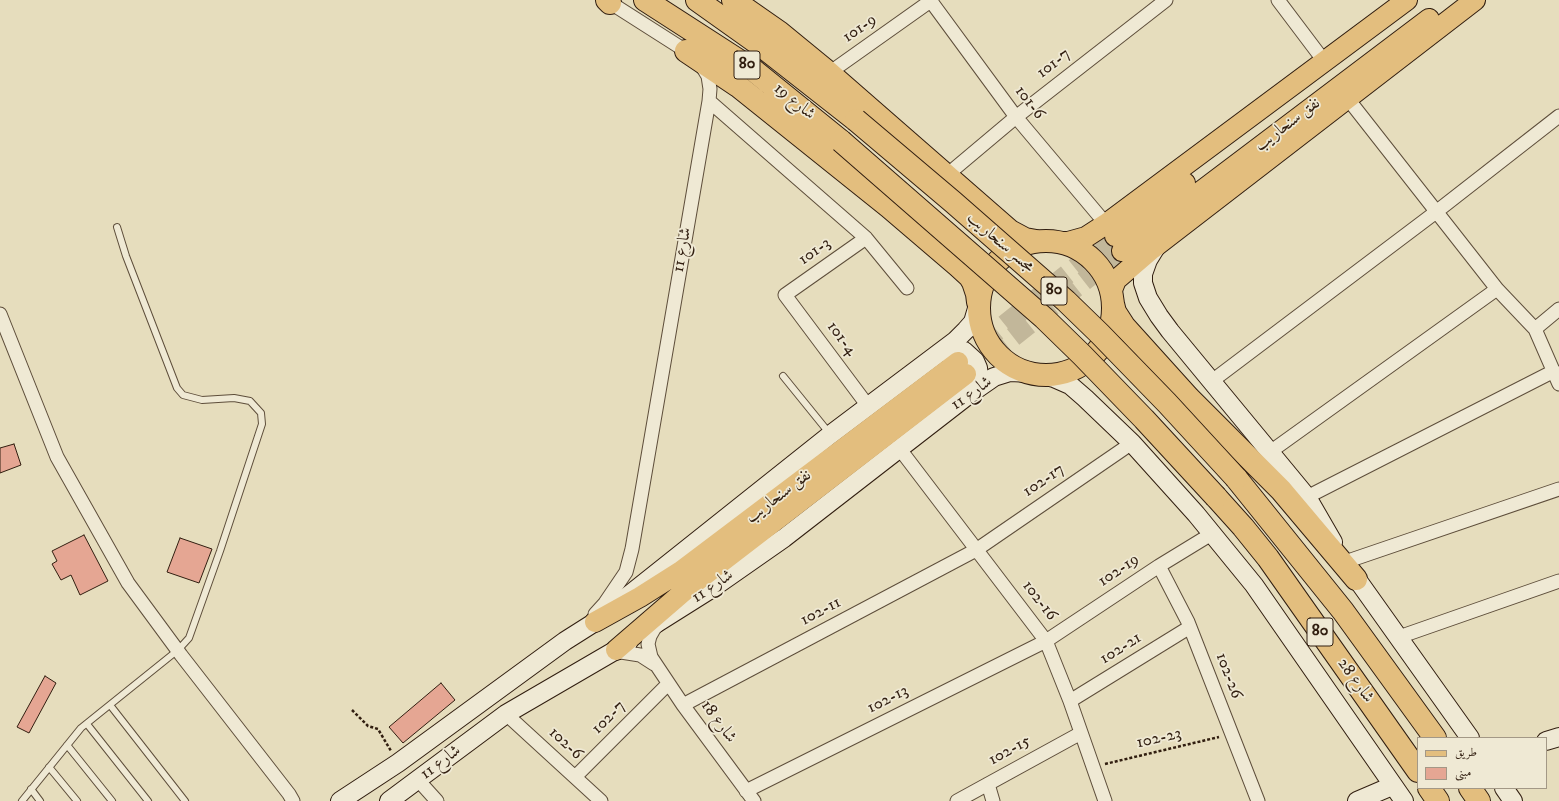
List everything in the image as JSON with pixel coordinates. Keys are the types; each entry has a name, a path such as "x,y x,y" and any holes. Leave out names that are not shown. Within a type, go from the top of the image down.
{"highway":[{"name":"شارع 19","path":"645,0 752,69 841,140"},
{"name":"شارع 19","path":"697,0 764,47 856,120"},
{"path":"746,4 829,73 1010,231 1025,239 1059,242 1075,247 1083,251 1097,263 1107,278 1115,312 1124,326 1188,398 1281,490 1350,570"},
{"path":"686,51 738,86 889,207 970,277 978,294 980,326 991,348 1008,364 1019,370 1034,374 1055,374 1067,372 1088,360 1097,352 1109,332 1112,320 1113,300"},
{"name":"مجسر سنحاريب","path":"856,120 953,202 1100,334 1167,403 1236,478"},
{"name":"مجسر سنحاريب","path":"841,140 1044,318 1139,413 1216,497"},
{"path":"978,304 980,290 984,279 990,268 998,259 1018,246 1036,241"},
{"name":"شارع 28","path":"1236,478 1343,611 1434,737"},
{"name":"شارع 28","path":"1216,497 1268,558 1417,771"},
{"path":"1430,789 1438,801"},
{"path":"1471,789 1479,801"}],"main road":[{"path":"1154,248 1141,257 1132,259 1121,257 1114,252 1110,246 1107,232 1109,225 1126,210 1407,0"},
{"name":"نفق سنحاريب","path":"1115,237 1423,0"},
{"name":"نفق سنحاريب","path":"1115,237 1454,0"},
{"path":"1113,300 1112,290 1116,280 1154,248 1475,0"},
{"path":"1059,242 1086,237 1115,237 1126,210"},
{"path":"1154,248 1143,274 1143,283 1148,298 1159,316 1307,496 1350,570 1469,737"},
{"name":"شارع 11","path":"340,801 398,763 565,641 595,622 830,434 936,355 966,330 972,322 978,304"},
{"path":"936,355 943,351 958,350 970,355 978,368 979,376 978,382 971,393"},
{"name":"نفق سنحاريب","path":"595,622 640,597 681,571 962,368 689,587 610,653"},
{"name":"شارع 11","path":"390,800 506,714 610,653 711,589 784,538 971,393 994,377 1010,372 1034,374 1054,378 1070,385 1132,443 1213,533 1254,586 1392,786 1404,801"},
{"path":"1547,741 1559,737"},
{"path":"1357,801 1392,786"},
{"path":"1505,789 1513,801"}],"street":[{"name":"101-6","path":"931,0 1016,117 1115,237"},
{"name":"101-9","path":"829,73 931,0"},
{"name":"101-7","path":"947,175 1016,117 1166,0"},
{"path":"1278,0 1324,61"},
{"name":"شارع 11","path":"565,641 605,603 617,588 626,572 635,530 710,89 708,76 700,63 686,51 608,1"},
{"path":"1348,99 1497,289 1535,329 1559,384"},
{"path":"709,101 866,238 908,288"},
{"path":"1212,381 1436,212 1559,116"},
{"name":"101-3","path":"785,296 866,238"},
{"path":"1270,452 1497,289"},
{"name":"101-4","path":"785,296 868,406"},
{"path":"1535,329 1559,309"},
{"path":"0,314 57,457 128,583 178,650 294,798"},
{"path":"1307,496 1554,370"},
{"name":"102-17","path":"976,550 1132,443"},
{"name":"102-16","path":"900,448 1046,641 1070,701 1105,801"},
{"path":"1350,570 1559,489"},
{"name":"102-19","path":"1046,641 1159,566 1213,533"},
{"name":"102-11","path":"683,705 976,550"},
{"name":"102-26","path":"1159,566 1190,627 1258,801"},
{"path":"1399,638 1559,581"},
{"path":"654,664 648,650 648,644 654,628 664,619"},
{"name":"102-21","path":"1070,701 1190,627"},
{"name":"102-13","path":"750,796 1046,641"},
{"path":"610,653 622,652 640,655 654,664"},
{"name":"شارع 18","path":"654,664 750,796"},
{"name":"102-7","path":"575,777 668,684"},
{"name":"102-6","path":"506,714 575,777 593,799"},
{"name":"102-15","path":"957,801 1081,733"},
{"path":"418,780 437,801"},
{"path":"988,784 993,801"}],"lane":[{"path":"22,801 81,728 178,650 189,638 220,551 262,424 261,413 250,402 234,398 202,400 183,396 177,388 126,256 117,227"},
{"path":"782,376 830,434"},
{"path":"110,705 185,801"},
{"path":"87,724 148,801"},
{"path":"67,745 112,801"},
{"path":"49,767 77,801"},
{"path":"31,789 40,801"}],"path":[{"path":"352,710 368,726 378,729 398,763"},
{"name":"102-23","path":"1093,766 1232,734"}],"building":[{"path":"14,444 21,465 0,473 0,448"},
{"path":"84,535 108,581 80,595 71,575 61,580 52,564 57,561 52,551"},
{"path":"180,538 212,549 199,583 167,572"},
{"path":"45,676 56,683 29,733 17,727"},
{"path":"441,683 455,700 403,743 389,727"}],"tunnel":[{"path":"958,362 1115,236"},
{"path":"966,374 1122,251"}]}
